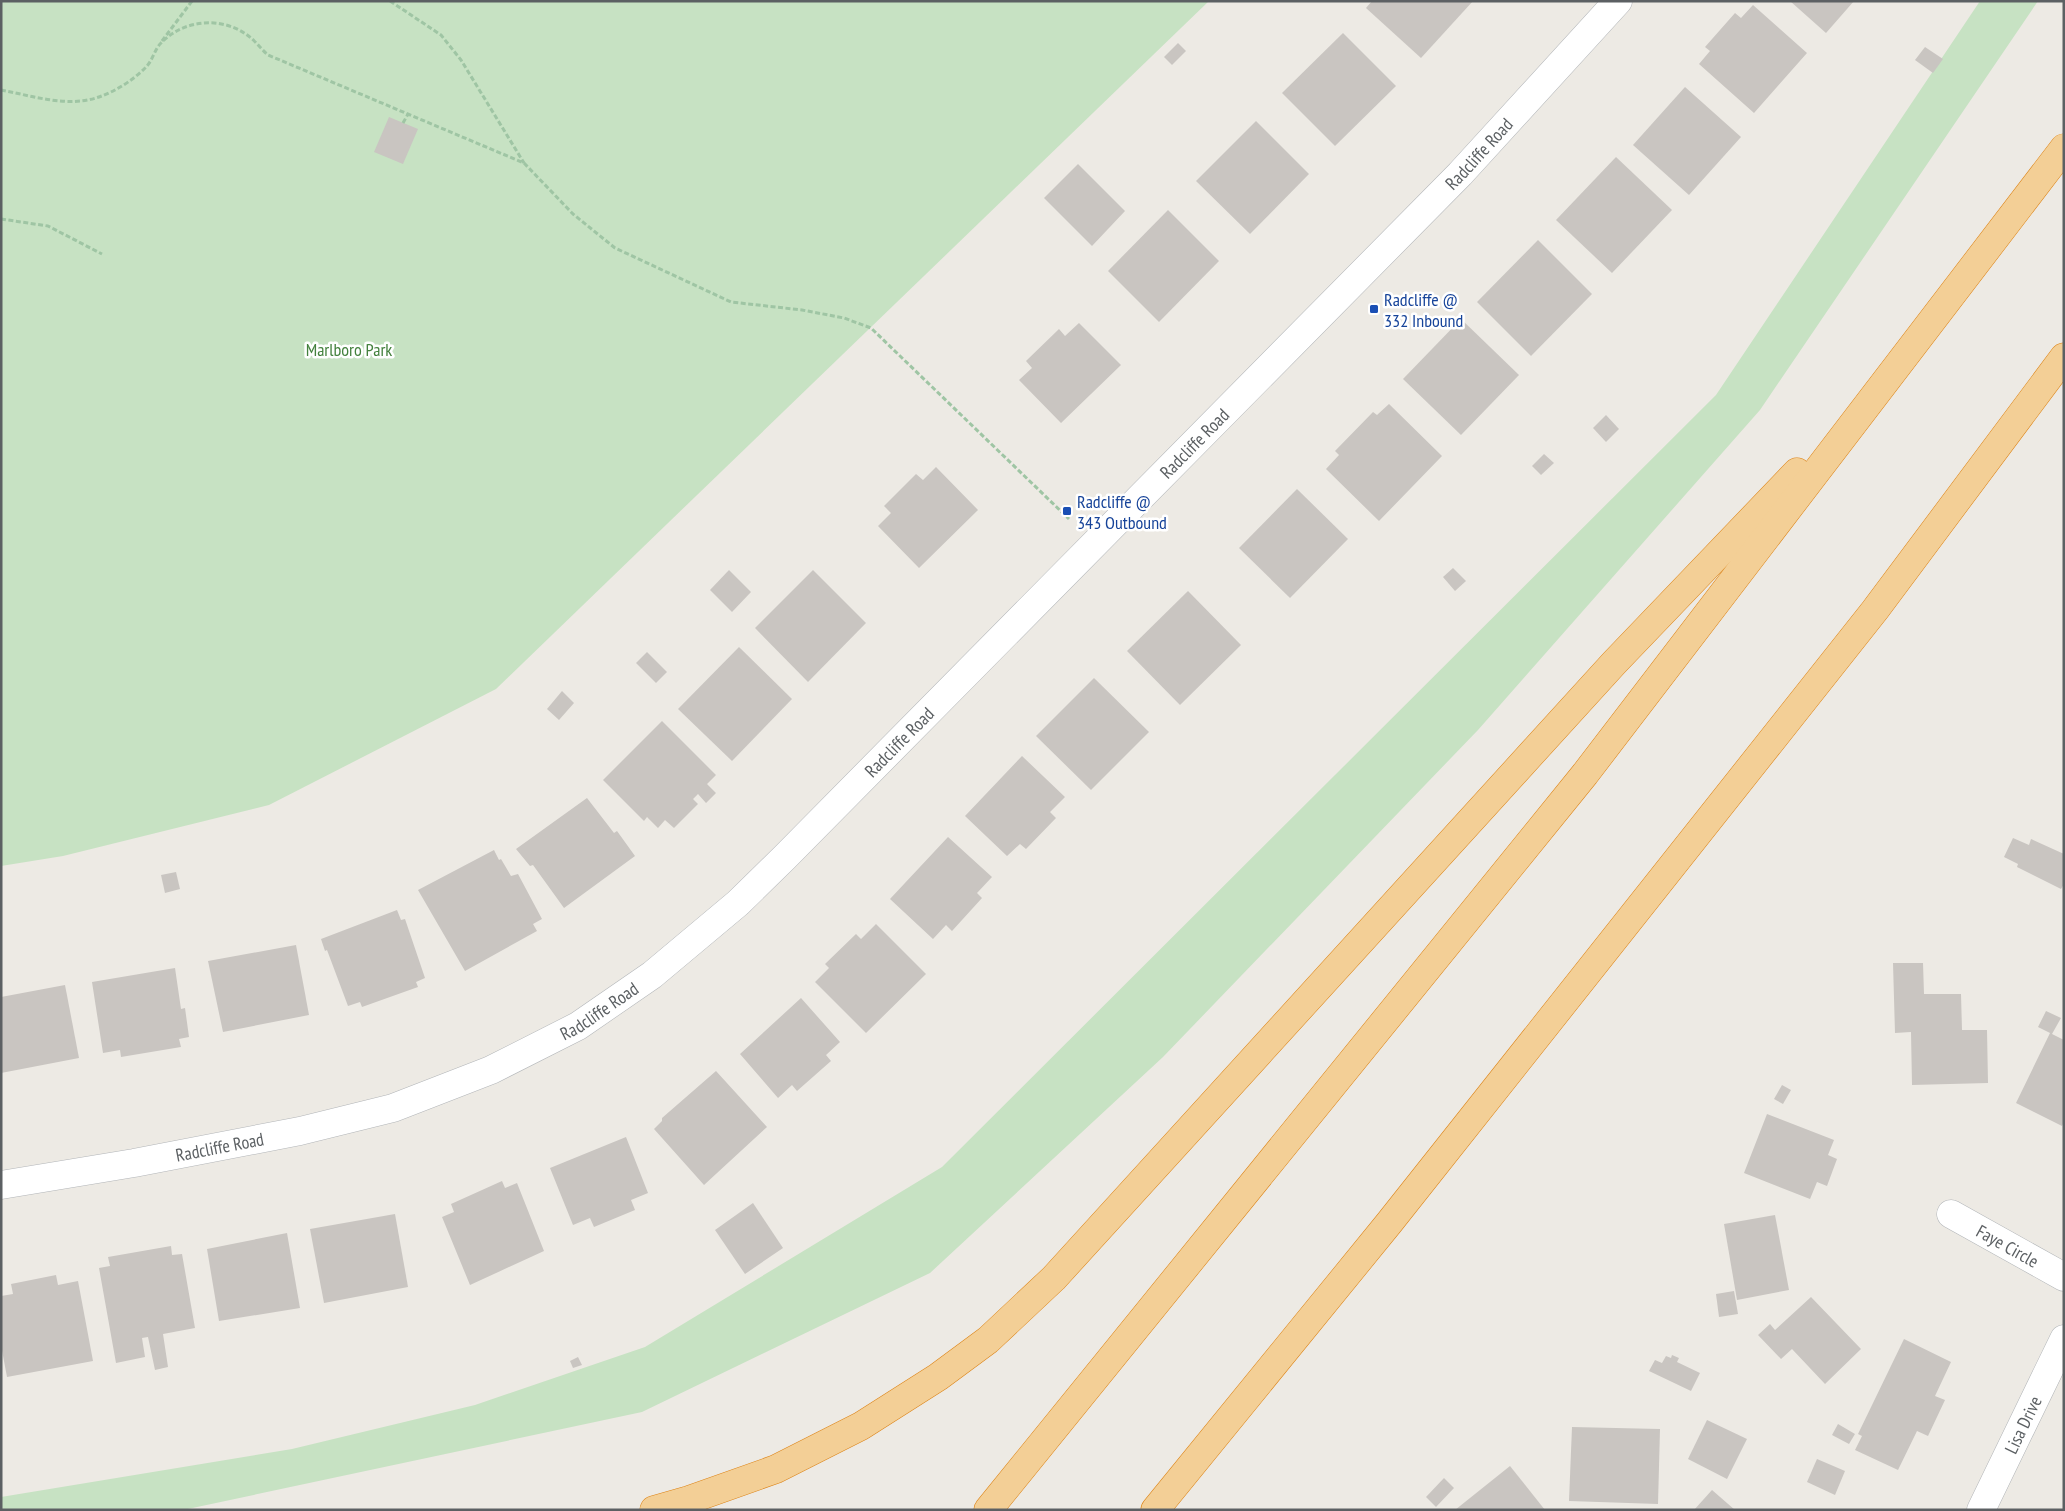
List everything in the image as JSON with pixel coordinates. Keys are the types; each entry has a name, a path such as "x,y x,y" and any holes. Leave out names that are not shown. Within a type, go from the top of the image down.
{"highway":[{"path":"988,1510 1585,774 2064,148"},
{"path":"1155,1510 1612,944 1876,610 2064,357"},
{"path":"654,1510 689,1500 776,1469 861,1426 938,1377 988,1340 1054,1278 1614,663 1892,374"},
{"path":"1173,1510 1278,1360"}],"street":[{"name":"Radcliffe Road","path":"1,1185 164,1157 300,1130 393,1108 491,1070 578,1026 652,975 738,903 799,842 1460,174 1618,1"},
{"name":"Faye Circle","path":"1952,1214 2064,1277"},
{"name":"Lisa Drive","path":"1981,1510 2064,1339"}],"path":[{"path":"1,90 72,103 99,97 122,86 148,65 160,44 192,1"},
{"path":"390,1 442,35 461,60 524,164 573,214 615,248 731,302 802,310 844,318 871,328 1060,509"},
{"path":"160,44 180,28 204,22 229,25 251,38 268,55 524,164"},
{"path":"403,123 408,114"},
{"path":"1,219 48,226 102,254"}],"green space":[{"name":"Marlboro Park","path":"1,1 1209,1 496,689 269,805 63,856 1,866"},
{"path":"1980,1 2038,1 1760,410 1478,730 1163,1057 930,1273 642,1412 183,1510 1,1510 1,1497 292,1449 475,1405 645,1347 942,1167 1716,395"}],"building":[{"path":"1372,1 1473,1 1421,58 1366,8"},
{"path":"1790,1 1854,1 1826,33"},
{"path":"1753,5 1807,53 1754,113 1699,64 1710,51 1705,47 1735,13 1741,18"},
{"path":"1343,33 1396,86 1335,146 1282,93"},
{"path":"1178,43 1186,51 1172,65 1164,57"},
{"path":"1925,47 1943,59 1933,73 1915,60"},
{"path":"1685,87 1741,137 1689,195 1633,145"},
{"path":"389,117 418,129 403,164 374,152"},
{"path":"1256,121 1309,174 1250,234 1196,181"},
{"path":"1616,157 1672,210 1612,273 1556,220"},
{"path":"1078,164 1125,211 1092,246 1044,198"},
{"path":"1168,210 1219,261 1159,322 1108,271"},
{"path":"1538,240 1592,294 1531,356 1477,302"},
{"path":"1461,319 1519,375 1461,435 1403,379"},
{"path":"1079,323 1121,365 1061,423 1019,380 1032,368 1026,361 1059,329 1065,336"},
{"path":"1389,404 1442,456 1379,521 1326,469 1339,455 1335,451 1373,412 1377,415"},
{"path":"1606,415 1619,429 1606,442 1593,428"},
{"path":"1544,454 1554,463 1541,475 1532,466"},
{"path":"936,467 978,510 919,568 878,526 891,513 884,506 916,474 923,480"},
{"path":"1297,489 1348,539 1290,598 1239,548"},
{"path":"1453,568 1466,581 1455,591 1443,577"},
{"path":"729,570 751,592 732,612 710,590"},
{"path":"813,570 866,623 808,682 755,628"},
{"path":"1188,591 1241,645 1180,705 1127,651"},
{"path":"739,647 792,699 732,761 678,709"},
{"path":"647,652 667,672 656,683 636,663"},
{"path":"1094,678 1149,732 1091,790 1036,736"},
{"path":"562,691 574,703 559,720 547,709"},
{"path":"662,721 716,775 707,784 716,793 706,803 698,794 693,799 698,804 674,828 665,820 658,828 647,817 644,821 603,780"},
{"path":"1022,756 1065,797 1050,812 1056,818 1026,849 1020,844 1007,856 965,816"},
{"path":"587,798 614,833 617,831 635,856 564,908 533,865 530,866 516,849"},
{"path":"948,837 992,877 977,893 982,898 952,931 946,925 933,939 890,899"},
{"path":"2013,838 2029,845 2031,839 2064,854 2064,884 2061,889 2017,867 2018,864 2004,857"},
{"path":"494,850 511,876 518,874 542,919 533,924 537,931 465,971 418,890"},
{"path":"176,872 180,889 165,893 161,875"},
{"path":"397,910 401,920 405,919 425,978 416,982 418,987 362,1007 360,1002 348,1006 321,939"},
{"path":"876,924 926,974 866,1033 815,982 829,968 825,964 856,934 861,939"},
{"path":"296,945 309,1015 223,1032 208,961"},
{"path":"1893,963 1923,963 1924,994 1961,994 1962,1030 1987,1030 1988,1083 1912,1085 1911,1032 1895,1033"},
{"path":"175,968 181,1009 185,1008 189,1037 179,1039 181,1047 121,1057 120,1050 103,1053 92,982"},
{"path":"65,985 79,1058 1,1073 1,997"},
{"path":"801,998 840,1042 826,1055 831,1061 797,1091 792,1085 778,1098 740,1054"},
{"path":"2046,1011 2061,1018 2052,1034 2064,1040 2064,1122 2062,1126 2016,1103 2050,1033 2038,1027"},
{"path":"716,1071 767,1127 704,1185 654,1129 662,1121 662,1118"},
{"path":"1782,1085 1791,1090 1783,1104 1774,1099"},
{"path":"1767,1114 1834,1140 1828,1155 1837,1159 1827,1186 1817,1182 1810,1199 1744,1173"},
{"path":"626,1137 648,1193 631,1200 635,1210 594,1227 590,1218 573,1225 550,1168"},
{"path":"502,1181 505,1188 517,1183 544,1251 470,1285 442,1217 454,1212 451,1204"},
{"path":"753,1203 783,1248 745,1274 715,1230"},
{"path":"395,1214 408,1287 324,1303 310,1229"},
{"path":"1775,1215 1789,1290 1737,1300 1724,1224"},
{"path":"287,1233 300,1308 219,1321 207,1249"},
{"path":"171,1246 172,1255 182,1254 195,1328 163,1334 168,1367 155,1370 148,1337 142,1338 145,1357 116,1363 99,1268 110,1266 108,1257"},
{"path":"56,1275 58,1285 78,1281 93,1361 7,1377 1,1345 1,1296 13,1294 11,1284"},
{"path":"1734,1291 1738,1314 1719,1317 1716,1294"},
{"path":"1811,1297 1861,1349 1825,1384 1792,1349 1781,1359 1758,1335 1770,1324 1775,1330"},
{"path":"1904,1339 1951,1362 1935,1396 1945,1400 1928,1436 1917,1431 1898,1470 1855,1450 1862,1436 1858,1434"},
{"path":"1672,1355 1679,1358 1677,1362 1700,1373 1691,1391 1649,1371 1655,1360 1662,1363 1666,1356 1671,1358"},
{"path":"578,1357 582,1365 573,1368 570,1361"},
{"path":"1707,1420 1747,1439 1727,1479 1688,1459"},
{"path":"1838,1424 1855,1434 1849,1444 1832,1435"},
{"path":"1572,1427 1660,1429 1658,1504 1569,1501"},
{"path":"1817,1459 1845,1471 1835,1495 1807,1482"},
{"path":"1510,1466 1545,1510 1455,1510"},
{"path":"1444,1478 1454,1488 1436,1507 1426,1497"},
{"path":"1712,1490 1735,1510 1694,1510"}],"place":[{"name":"Radcliffe @ 332 Inbound","path":"1374,309"},
{"name":"Radcliffe @ 343 Outbound","path":"1067,511"}]}
